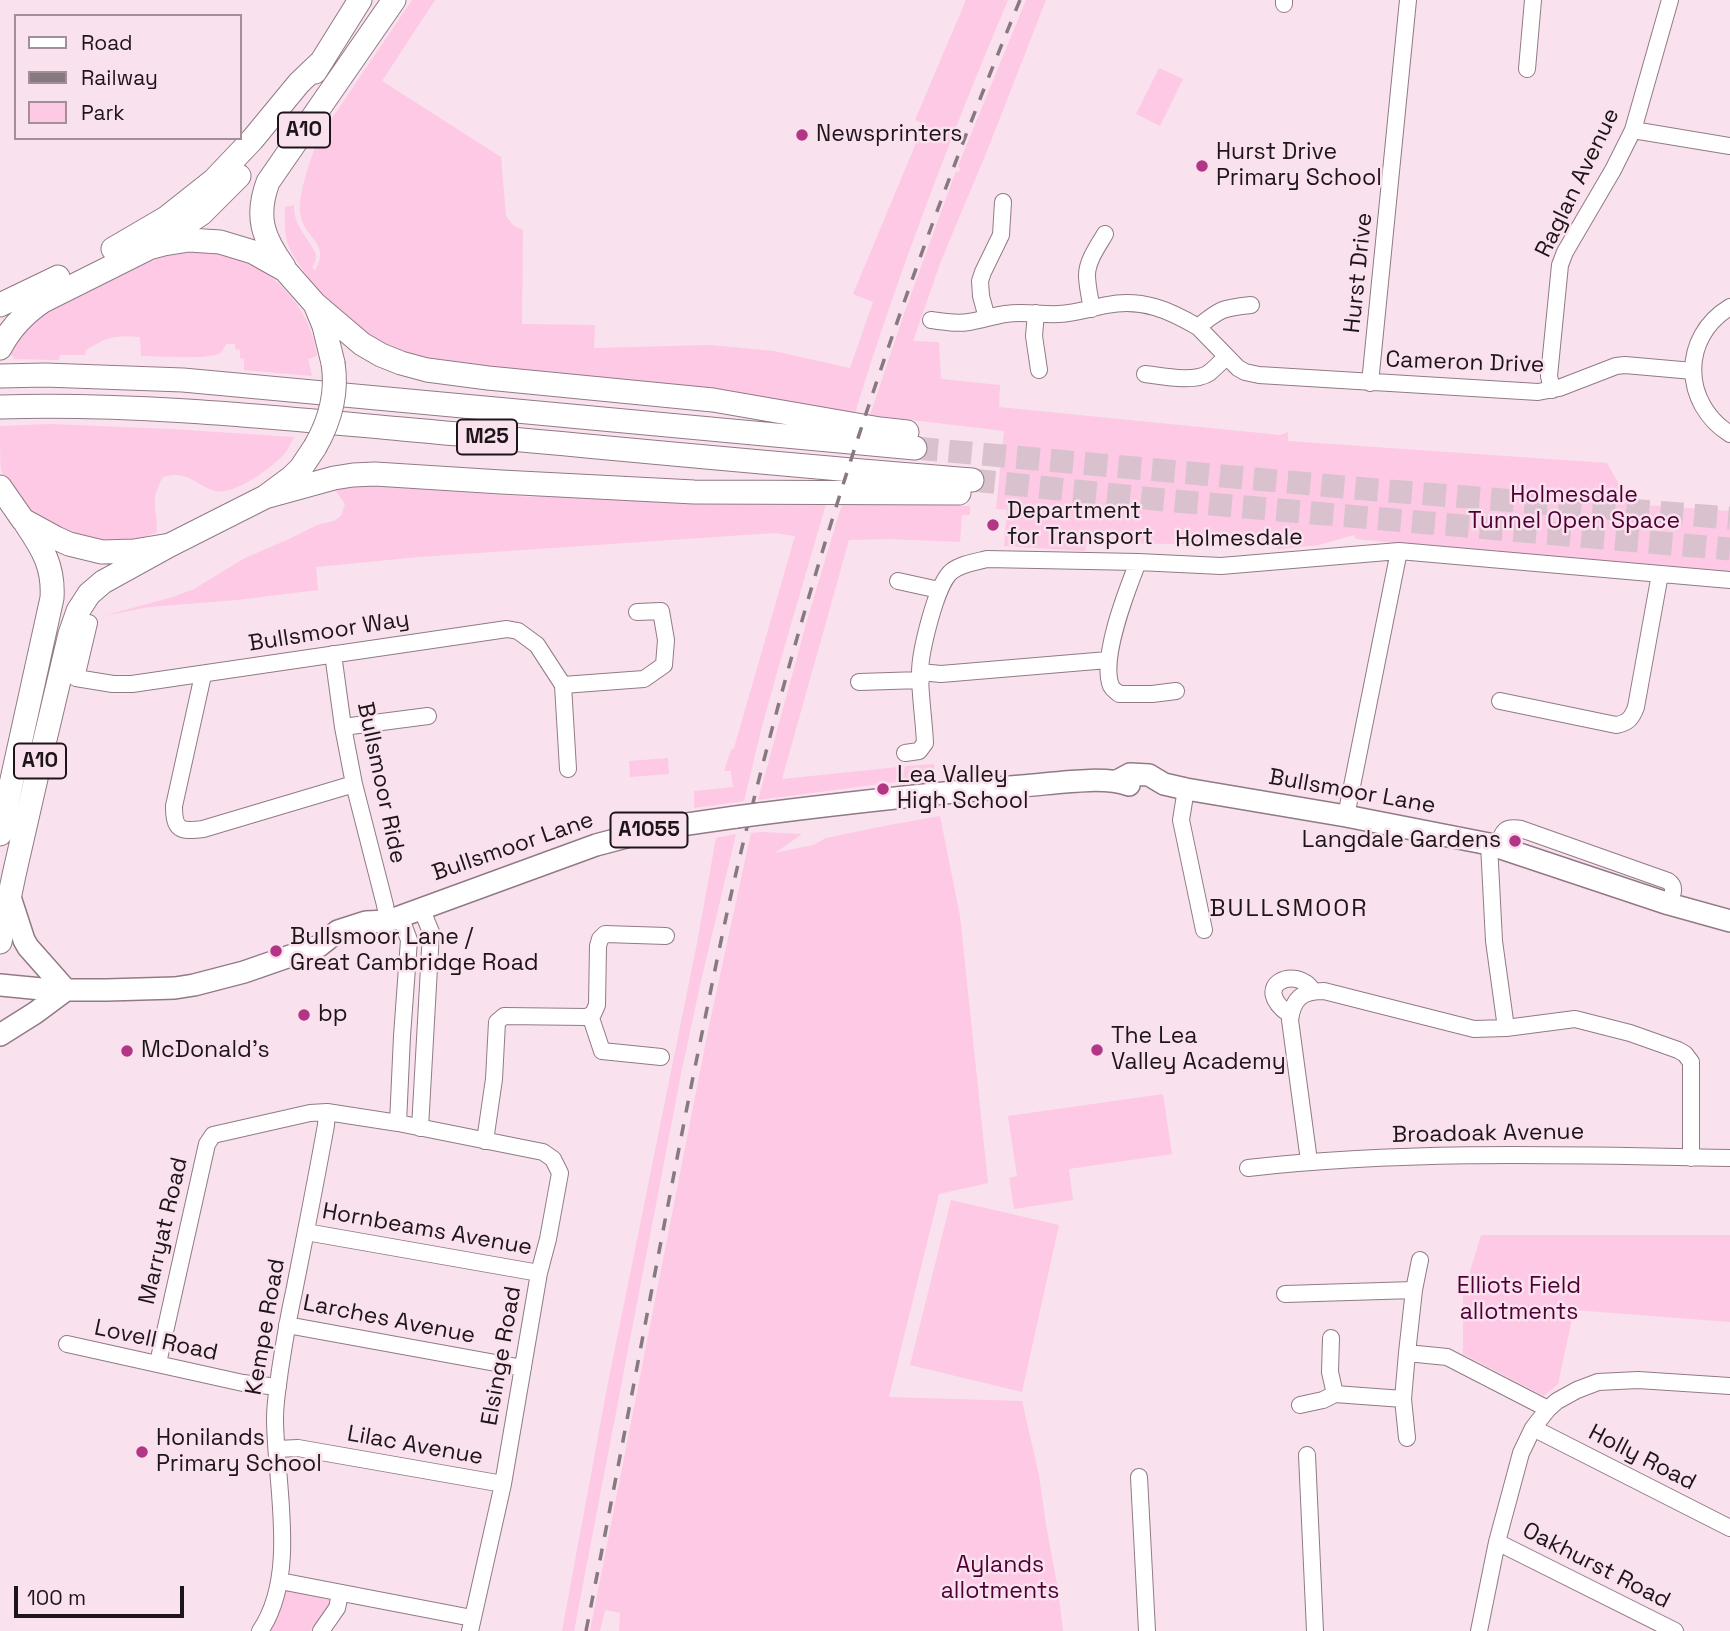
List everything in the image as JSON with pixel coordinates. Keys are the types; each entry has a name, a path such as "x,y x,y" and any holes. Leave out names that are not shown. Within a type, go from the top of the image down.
{"highway":[{"name":"A10","path":"149,248 201,214 230,186 304,91 360,0"},
{"name":"A10","path":"285,270 269,245 262,227 262,208 268,183 394,0"},
{"path":"0,305 132,239 184,205 226,169 299,83 322,61"},
{"path":"0,325 77,282 149,248 189,240 220,242 253,252 285,270 315,304 327,335 335,391 331,413 315,447 301,468 281,487 170,545 134,551 102,552 69,544 23,520 0,486"},
{"name":"M25","path":"0,376 183,380 915,440 880,429 713,400 427,370 381,355 362,344 315,304"},
{"path":"0,348 30,309"},
{"name":"M25","path":"0,407 223,414 708,458 972,487 904,492 715,493 375,474 334,478 265,497"},
{"name":"A10","path":"0,834 52,598 47,560 23,520"},
{"name":"A10","path":"0,942 5,899 74,621 82,603 103,582 170,545"}],"main road":[{"name":"Bullsmoor Lane","path":"0,985 66,990 144,990 194,985 244,972 319,946 338,931 366,922 394,918 628,835 759,814 1063,782 1116,781 1151,788 1164,784 1493,845 1669,904 1730,921"},
{"path":"0,1035 66,990 24,940 5,899"}],"street":[{"name":"Hurst Drive","path":"1370,383 1408,0"},
{"path":"1527,69 1533,0"},
{"name":"Raglan Avenue","path":"1552,390 1549,376 1560,265 1633,130 1670,0"},
{"path":"1633,130 1730,146"},
{"path":"987,318 980,281 1001,234 1003,202"},
{"path":"1092,309 1087,270 1105,234"},
{"name":"Cameron Drive","path":"931,320 958,323 1004,314 1058,314 1114,303 1142,304 1174,313 1198,327 1226,357 1245,372 1273,377 1530,392 1552,390 1616,366 1693,371"},
{"path":"1198,327 1217,311 1251,305"},
{"path":"1730,307 1716,318 1704,333 1694,354 1693,371 1701,403 1717,424 1730,434"},
{"path":"1036,313 1034,336 1039,370"},
{"path":"1145,374 1202,377 1226,357"},
{"path":"1346,816 1399,551"},
{"name":"Holmesdale","path":"905,753 919,751 925,743 920,676 923,652 939,590 950,572 966,564 987,559 1222,566 1399,551 1730,579"},
{"path":"1138,562 1121,606 1108,660 1111,685 1119,694 1176,691"},
{"path":"1500,702 1616,725 1625,723 1632,717 1636,707 1660,574"},
{"path":"898,581 939,590"},
{"path":"563,685 644,679 664,665 666,640 661,611 637,612"},
{"name":"Bullsmoor Way","path":"89,623 76,678 113,684 203,675 507,629 518,631 537,645 563,685 568,769"},
{"name":"Bullsmoor Ride","path":"333,654 354,785 385,905 409,940 398,1123"},
{"path":"859,682 1108,660"},
{"path":"203,675 174,806 174,821 178,827 187,831 203,829 354,785"},
{"path":"343,727 428,716"},
{"path":"1186,789 1181,820 1204,930"},
{"path":"1493,845 1494,941 1506,1028"},
{"path":"420,1128 431,932 421,908"},
{"path":"485,1141 494,1079 497,1022 504,1016 590,1016 597,1005 600,939 605,934 666,936"},
{"path":"1290,1014 1281,1008 1273,997 1276,983 1285,979 1301,980 1309,984 1313,991"},
{"path":"1309,1161 1290,1014 1295,1001 1313,991 1324,991 1474,1029 1506,1028 1575,1019 1630,1033 1678,1050 1691,1062 1691,1158"},
{"path":"590,1016 602,1051 661,1057"},
{"name":"Marryat Road","path":"158,1363 207,1144 213,1135 310,1113 327,1112 485,1141"},
{"name":"Kempe Road","path":"260,1631 269,1618 280,1581 281,1526 275,1416 287,1325 327,1112"},
{"name":"Elsinge Road","path":"471,1625 503,1484 559,1172 553,1160 543,1153 485,1141"},
{"name":"Broadoak Avenue","path":"1248,1168 1309,1161 1496,1154 1730,1158"},
{"name":"Hornbeams Avenue","path":"306,1232 540,1273"},
{"path":"1407,1438 1403,1399 1414,1290 1420,1260"},
{"path":"1285,1294 1414,1290"},
{"name":"Larches Avenue","path":"287,1325 523,1368"},
{"path":"1331,1338 1330,1373 1335,1394"},
{"name":"Lovell Road","path":"67,1344 243,1383 278,1387"},
{"path":"1407,1353 1447,1357 1548,1409"},
{"path":"1479,1631 1497,1542 1521,1453 1533,1428 1548,1409 1577,1390 1598,1382 1638,1380 1730,1386"},
{"path":"1300,1405 1323,1400 1335,1394 1403,1399"},
{"name":"Holly Road","path":"1533,1428 1730,1528"},
{"name":"Lilac Avenue","path":"277,1449 298,1448 503,1484"},
{"path":"1307,1455 1315,1631"},
{"path":"1139,1477 1147,1631"},
{"name":"Oakhurst Road","path":"1497,1542 1675,1631"},
{"path":"280,1581 471,1625"},
{"path":"321,1631 337,1608 340,1594"}],"green space":[{"path":"412,0 435,0 382,81 501,157 506,216 514,226 523,230 522,324 595,325 594,348 710,345 774,351 850,368 873,302 853,294 924,124 915,120 966,0 1008,0 926,205 855,413 790,403 451,364 408,354 384,345 344,315 315,285 294,256 286,235 285,207 294,205 299,226 316,254 312,267 315,271 319,261 319,247 306,229 300,212 303,185 313,153 320,136"},
{"name":"Holmesdale Tunnel Open Space","path":"1026,0 1046,0 941,261 913,341 939,342 941,379 1000,385 999,407 1280,435 1288,432 1288,441 1607,463 1630,504 1730,511 1730,573 1356,539 1354,535 1319,545 1278,549 1274,545 1086,543 1085,551 1004,546 1007,510 996,509 1004,431 870,415 956,171 959,172 958,166"},
{"path":"1159,68 1183,79 1160,126 1136,114"},
{"path":"207,250 223,251 250,262 287,292 304,316 312,336 317,356 308,359 312,376 244,370 244,359 240,358 240,350 235,349 235,344 226,344 220,353 215,355 141,356 140,337 112,338 86,350 85,355 60,355 59,360 13,359 14,356 5,355 32,323 47,311 143,264 165,256"},
{"path":"50,424 294,437 286,452 272,465 253,479 232,489 215,491 179,475 163,477 155,499 157,532 129,541 107,542 88,540 52,525 35,514 9,486 1,469 0,426"},
{"path":"361,485 531,497 562,493 734,503 826,504 761,730 744,801 694,808 694,791 733,787 731,771 724,771 734,748 795,536 774,533 419,557 316,567 318,590 149,607 103,616 194,589 245,558 317,525 334,521 341,516 345,504 335,490"},
{"path":"842,504 970,506 970,515 962,515 960,542 849,540 782,779 898,767 896,782 758,800 808,617"},
{"path":"668,758 669,774 630,777 629,761"},
{"path":"934,764 935,778 901,782 905,766"},
{"name":"Aylands allotments","path":"940,816 960,916 988,1183 939,1194 889,1397 1022,1401 1039,1475 1063,1631 619,1631 620,1613 605,1610 600,1631 590,1631 709,1026 751,833 802,834 775,853 813,845 826,838"},
{"path":"736,834 682,1069 574,1631 562,1631 607,1388 716,838"},
{"path":"1163,1094 1172,1154 1069,1169 1073,1200 1014,1209 1009,1178 1017,1176 1008,1116"},
{"path":"951,1200 1059,1225 1022,1392 910,1365"},
{"name":"Elliots Field allotments","path":"1481,1235 1730,1235 1730,1322 1574,1310 1558,1384 1544,1396 1463,1354 1463,1295"},
{"path":"289,1588 330,1600 331,1607 318,1628 310,1631 267,1631 281,1593"}],"tunnel":[{"path":"915,448 1377,490 1730,518"},
{"path":"972,480 1164,500 1730,549"}],"railway":[{"path":"586,1631 680,1142 734,883 767,746 863,422 938,210 1020,0"}],"place":[{"name":"Newsprinters","path":"802,135"},
{"name":"Hurst Drive Primary School","path":"1202,166"},
{"name":"Department for Transport","path":"993,525"},
{"name":"Lea Valley High School","path":"883,789"},
{"name":"Langdale Gardens","path":"1515,841"},
{"name":"Bullsmoor Lane / Great Cambridge Road","path":"276,951"},
{"name":"bp","path":"304,1015"},
{"name":"The Lea Valley Academy","path":"1097,1050"},
{"name":"McDonald's","path":"127,1051"},
{"name":"Honilands Primary School","path":"142,1452"}],"district":[{"name":"BULLSMOOR","path":"1289,909"}]}
